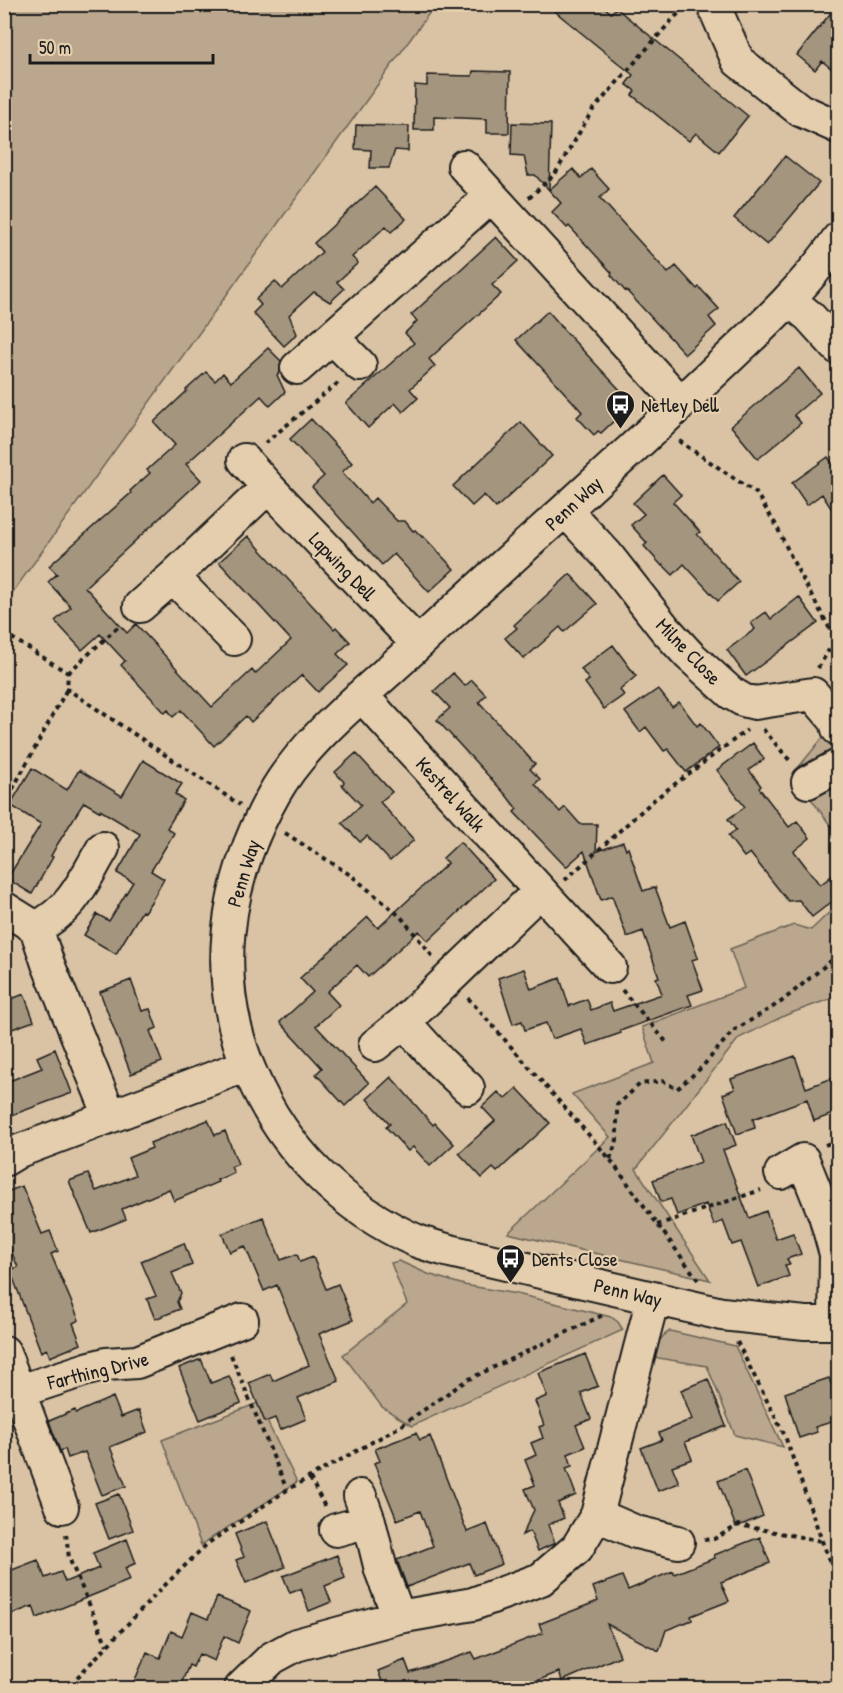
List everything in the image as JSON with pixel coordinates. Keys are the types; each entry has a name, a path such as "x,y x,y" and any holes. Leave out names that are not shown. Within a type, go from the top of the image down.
{"street":[{"path":"713,4 738,61 800,110 838,127"},
{"path":"464,166 501,206 670,413"},
{"path":"297,368 501,206"},
{"name":"Penn Way","path":"837,1323 805,1323 722,1314 450,1251 418,1241 378,1221 347,1201 317,1173 288,1140 264,1103 236,1034 228,994 226,956 230,917 240,870 247,850 275,791 316,738 566,511 789,300 838,239"},
{"path":"789,300 809,316 838,348"},
{"path":"333,338 360,365"},
{"name":"Lapwing Dell","path":"244,460 268,488 418,644"},
{"path":"140,606 268,488"},
{"name":"Milne Close","path":"566,511 608,555 665,629 689,655 742,700 753,713"},
{"path":"173,577 234,639"},
{"path":"753,713 813,694 836,722 838,729"},
{"name":"Kestrel Walk","path":"362,696 610,967"},
{"path":"808,782 838,766"},
{"path":"36,928 66,907 77,893 103,848"},
{"path":"375,1045 404,1022 540,891"},
{"path":"4,908 36,928 48,964 110,1116"},
{"path":"404,1022 441,1063 468,1088"},
{"path":"4,1160 19,1151 247,1065"},
{"path":"781,1173 803,1160 825,1215 836,1254 837,1323"},
{"path":"241,1689 272,1658 296,1645 399,1617 473,1604 541,1579 577,1548 597,1515 653,1298"},
{"name":"Farthing Drive","path":"20,1391 106,1364 137,1362 231,1325"},
{"name":"Farthing Drive","path":"4,1352 62,1507"},
{"path":"336,1530 364,1509 381,1570 399,1617"},
{"path":"597,1515 636,1532 678,1542"}],"path":[{"path":"501,206 555,174 592,111 687,4"},
{"path":"244,460 360,365"},
{"path":"670,413 682,444 756,493 777,525 795,565 836,640 838,635"},
{"path":"68,673 140,606"},
{"path":"4,805 67,689"},
{"path":"753,713 760,727 808,782"},
{"path":"540,891 563,882 655,799 748,730 753,713"},
{"path":"610,1159 617,1140 617,1105 640,1084 663,1081 677,1089 702,1067 734,1031 781,1002 838,955"},
{"path":"610,967 610,977 668,1044"},
{"path":"657,1225 768,1188 781,1173"},
{"path":"63,1689 207,1544 287,1490 399,1427 467,1380 604,1314"},
{"path":"231,1325 287,1490"},
{"path":"62,1507 69,1558 107,1645"},
{"path":"678,1542 714,1539 739,1525 822,1541"},
{"path":"70,1684 76,1689"}],"shaded area":[{"path":"4,5 435,5 5,603"},
{"path":"838,719 838,836 793,774"},
{"path":"838,904 838,996 786,1015 739,1038 636,1169 710,1280 508,1233 610,1137 572,1094 654,1063 642,1027 744,988 730,949 794,925 811,930"},
{"path":"399,1261 428,1274 464,1285 517,1294 611,1317 623,1330 412,1426 382,1407 343,1355 407,1304 391,1263"},
{"path":"670,1331 735,1346 783,1447 735,1435 707,1366 652,1357 661,1339"},
{"path":"258,1403 297,1482 201,1545 162,1440"}],"building":[{"path":"546,4 601,4 611,13 616,8 748,116 719,152 696,133 689,141 632,95 635,91 626,84 633,75"},
{"path":"838,4 838,74 822,61 815,70 797,55"},
{"path":"473,71 510,72 509,133 487,133 487,119 434,117 434,130 414,130 415,85 427,86 427,75 472,76"},
{"path":"512,123 551,124 549,190 535,175 528,175 524,156 511,155"},
{"path":"356,125 409,126 408,151 395,150 389,168 370,168 371,150 355,149"},
{"path":"785,156 819,183 767,245 734,218"},
{"path":"573,169 581,178 591,169 609,189 600,198 668,273 676,266 719,309 709,317 716,326 685,354 625,291 611,275 612,273 569,226 567,228 552,212 561,203 549,190"},
{"path":"375,187 406,219 391,232 386,226 352,257 358,263 337,282 344,289 330,302 314,292 289,315 297,334 284,346 253,313 261,305 256,299 275,281 282,289 322,252 314,243"},
{"path":"496,237 518,261 492,285 501,294 429,359 435,366 410,389 418,398 403,412 395,403 368,428 346,403 414,343 405,333 417,321 411,315"},
{"path":"548,311 621,391 612,399 621,410 616,414 619,416 601,433 598,431 594,435 577,417 582,412 516,340"},
{"path":"268,348 281,361 280,372 277,375 285,392 270,406 261,396 186,464 201,480 85,587 127,633 136,624 212,707 252,670 255,674 291,640 219,562 248,536 334,629 336,627 350,642 337,654 348,665 318,692 302,675 251,722 246,716 214,746 181,710 173,717 168,710 165,713 121,665 125,661 100,634 82,650 55,621 71,607 48,582 57,574 49,566 131,493 130,491 150,473 147,470 175,445 154,422 186,390 206,372 215,381 223,373 231,382"},
{"path":"799,368 820,393 794,415 801,423 758,459 731,426"},
{"path":"311,419 352,463 342,472 370,503 375,498 397,521 405,521 413,531 423,536 454,569 429,592 394,554 382,565 312,487 324,476 290,439"},
{"path":"521,422 552,456 496,508 484,495 472,506 453,486"},
{"path":"828,457 838,472 838,519 822,494 807,505 792,483"},
{"path":"663,475 681,495 673,502 700,532 697,534 739,582 718,601 684,564 673,575 662,566 644,546 647,543 631,525 644,514 633,503"},
{"path":"570,574 597,604 564,632 560,627 524,659 505,638 517,628 514,625"},
{"path":"799,597 818,623 746,676 727,650 755,629 751,623 766,612 771,619"},
{"path":"613,645 636,676 620,690 624,695 604,709 585,683 589,680 581,669"},
{"path":"453,673 465,686 472,680 486,695 479,702 535,764 530,769 540,779 535,784 560,812 565,807 580,824 597,824 596,852 623,842 626,850 628,848 643,891 655,887 670,927 685,921 698,958 692,960 703,990 688,995 692,1005 587,1045 581,1029 552,1039 546,1023 525,1030 522,1021 513,1024 498,978 524,969 531,989 560,978 569,1006 587,999 591,1010 610,1003 613,1011 662,994 656,978 659,977 643,931 627,937 612,896 601,900 584,851 566,867 514,812 517,809 506,795 437,720 450,708 434,691"},
{"path":"658,689 672,707 679,702 697,726 701,723 719,747 686,772 668,749 664,751 646,727 640,732 625,712"},
{"path":"753,743 764,759 749,770 761,786 759,788 789,827 797,821 810,838 794,851 820,885 838,871 838,897 812,917 799,900 788,901 750,853 744,857 728,836 736,830 728,819 745,807 717,770"},
{"path":"356,753 392,792 380,802 414,840 390,861 367,836 360,842 342,823 361,805 342,785 344,782 335,772"},
{"path":"143,760 182,784 175,794 184,800 167,828 174,833 151,871 164,879 116,954 84,935 97,914 109,921 133,882 117,873 140,834 84,802 57,845 51,856 53,857 32,894 7,879 41,824 10,805 32,768 67,790 79,770 122,796"},
{"path":"460,842 494,879 428,941 419,931 368,977 357,965 327,992 339,1005 316,1026 369,1083 345,1106 316,1074 322,1068 280,1022 313,992 300,978 368,917 378,928 448,863 443,858"},
{"path":"131,980 142,1011 150,1009 157,1028 150,1031 162,1062 131,1074 100,992"},
{"path":"24,994 34,1021 4,1032 4,1002"},
{"path":"55,1049 72,1093 4,1118 4,1083 42,1068 37,1057"},
{"path":"795,1056 806,1088 838,1076 838,1112 814,1121 807,1099 753,1119 755,1128 737,1134 723,1094 735,1089 731,1079"},
{"path":"391,1077 433,1125 435,1123 454,1144 430,1166 413,1147 408,1151 386,1127 390,1124 367,1099"},
{"path":"517,1088 550,1123 497,1172 493,1168 482,1178 459,1153 495,1121 482,1107 498,1092 505,1099"},
{"path":"208,1120 215,1135 225,1131 238,1164 231,1167 234,1173 174,1201 169,1189 122,1209 126,1219 91,1233 69,1181 88,1174 96,1191 135,1175 128,1158 152,1148 150,1143"},
{"path":"727,1121 736,1145 723,1150 749,1218 766,1211 776,1239 793,1233 801,1254 787,1259 790,1264 785,1265 789,1276 758,1287 741,1242 732,1245 723,1221 714,1225 706,1204 677,1215 671,1199 661,1202 653,1180 701,1162 691,1135"},
{"path":"22,1186 42,1234 50,1231 58,1251 51,1254 79,1320 73,1323 81,1344 50,1357 47,1349 41,1352 10,1270 18,1267 4,1235 4,1193"},
{"path":"263,1217 281,1260 297,1254 300,1262 313,1257 326,1289 338,1284 353,1320 319,1334 339,1381 298,1398 306,1419 280,1430 275,1418 265,1422 249,1383 270,1374 273,1381 309,1365 277,1285 264,1291 245,1246 230,1252 222,1234"},
{"path":"184,1243 192,1265 172,1273 181,1293 177,1302 180,1309 155,1319 147,1299 156,1296 141,1261"},
{"path":"585,1354 598,1386 581,1393 591,1419 576,1425 585,1447 568,1454 572,1466 566,1468 576,1495 558,1503 564,1518 548,1525 555,1543 538,1551 530,1531 522,1535 534,1510 525,1489 535,1485 525,1460 536,1455 531,1443 543,1438 539,1427 544,1425 535,1401 547,1396 538,1373"},
{"path":"201,1359 211,1383 229,1376 241,1403 200,1420 179,1368"},
{"path":"829,1378 833,1389 838,1388 838,1420 815,1427 817,1432 799,1438 785,1393"},
{"path":"708,1379 726,1426 685,1442 692,1459 672,1466 679,1483 658,1491 641,1448 662,1440 659,1433 692,1419 681,1390"},
{"path":"113,1397 121,1417 139,1410 147,1432 110,1447 126,1486 102,1495 85,1452 68,1458 65,1449 60,1451 49,1421 75,1410 76,1413"},
{"path":"416,1433 420,1440 430,1436 467,1532 487,1524 502,1564 474,1575 469,1563 407,1587 397,1560 433,1546 420,1511 397,1520 374,1463 380,1461 375,1449"},
{"path":"745,1470 763,1516 736,1527 718,1481"},
{"path":"119,1494 133,1530 109,1539 95,1503"},
{"path":"267,1521 285,1567 246,1583 236,1560 244,1557 235,1534"},
{"path":"760,1537 770,1563 721,1582 729,1601 691,1616 692,1620 666,1630 659,1651 607,1624 620,1656 562,1681 559,1672 516,1689 375,1689 383,1684 378,1671 405,1660 410,1673 472,1652 476,1659 543,1633 539,1624 598,1601 593,1587 622,1576 628,1590 673,1571 674,1574 715,1558 714,1555"},
{"path":"127,1539 136,1563 125,1568 130,1580 37,1618 33,1606 4,1617 4,1573 38,1560 45,1578 61,1572 65,1582 99,1568 93,1553"},
{"path":"337,1555 345,1578 325,1586 331,1602 309,1611 301,1589 290,1593 283,1576"},
{"path":"217,1597 251,1611 238,1643 224,1636 214,1661 199,1654 193,1667 189,1665 179,1689 131,1689 147,1652 160,1658 171,1631 182,1636 192,1612 208,1619"}],"place":[{"name":"Netley Dell","path":"620,430"},
{"name":"Dents Close","path":"511,1284"}]}
